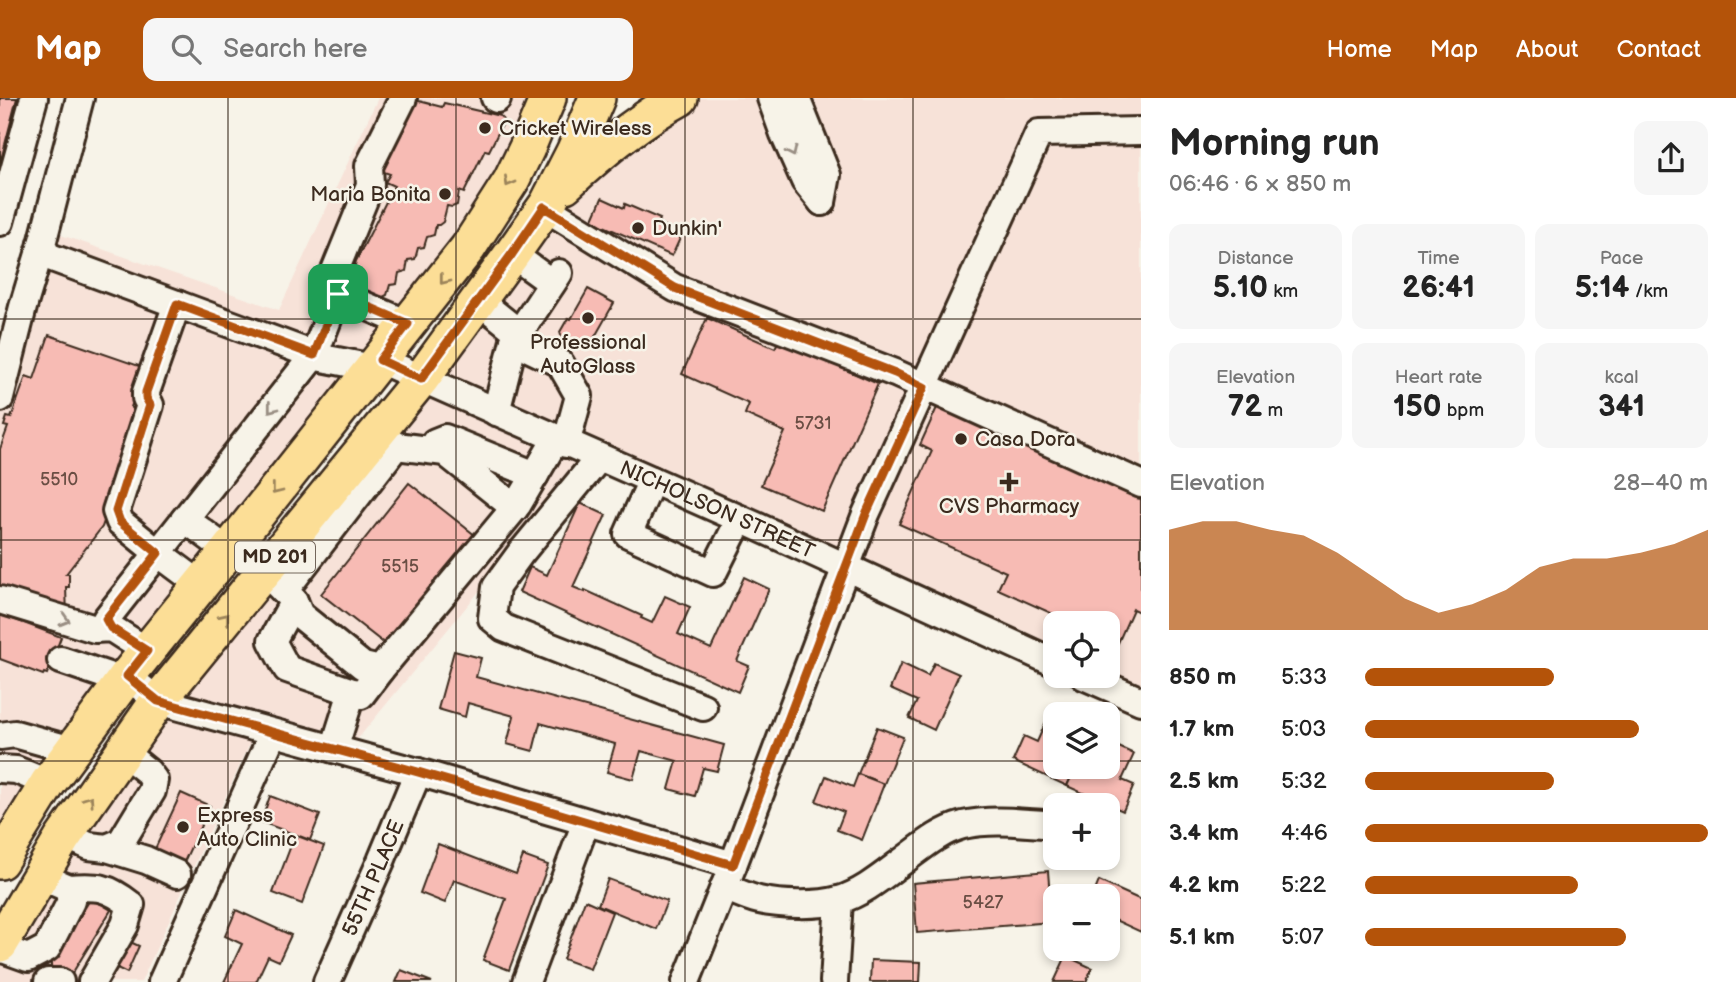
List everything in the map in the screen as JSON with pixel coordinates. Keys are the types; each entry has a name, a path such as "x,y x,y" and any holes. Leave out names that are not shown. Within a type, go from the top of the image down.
{"main road":[{"path":"505,98 530,116 527,148"},
{"name":"MD 201","path":"5,843 132,669 468,248 510,181 548,98"},
{"name":"MD 201","path":"3,932 54,882 65,835 158,701 281,587 397,442 421,379 546,205 574,152 597,98"},
{"path":"546,205 618,139 648,116 680,98"}],"street":[{"path":"0,222 34,98"},
{"path":"0,398 80,98"},
{"path":"403,98 369,166 370,185 332,278 338,294 314,355 106,619 132,669 158,701 418,772 586,822 728,876 760,900 792,903 839,900 859,891 948,830 963,825 998,822 1043,824"},
{"path":"771,98 805,181 821,202 827,175 796,98"},
{"path":"686,982 866,514 1039,133 1141,131"},
{"path":"546,205 675,288 895,373 1141,484"},
{"name":"NICHOLSON STREET","path":"42,244 47,256 322,358 376,364 421,379 740,519 1043,658"},
{"path":"496,412 516,337 556,278 512,254"},
{"path":"338,294 408,324"},
{"path":"281,587 272,641 287,669 361,695 515,508 535,475 561,441 579,396 560,363 516,337 478,300"},
{"path":"177,304 146,392 150,405 116,511 120,522 201,585"},
{"path":"397,442 445,438 535,475"},
{"path":"397,442 444,452 515,508"},
{"path":"599,458 496,587 492,618 504,628 703,707"},
{"path":"652,481 628,534 713,573 740,519"},
{"path":"185,519 228,551"},
{"path":"281,587 300,615 363,666 380,670"},
{"path":"0,600 95,629 111,628"},
{"path":"61,660 132,669"},
{"path":"1111,688 1141,701"},
{"path":"334,749 352,692"},
{"path":"162,982 273,733"},
{"path":"0,736 15,734 72,750"},
{"path":"107,848 121,842 152,791 154,779 122,751"},
{"path":"0,769 16,770 48,783"},
{"name":"55TH PLACE","path":"327,982 418,772"},
{"path":"526,982 586,822"},
{"path":"65,835 89,846 107,848 146,860 177,874"},
{"path":"54,882 115,892 131,905 125,925 92,982"},
{"path":"834,982 839,900"},
{"path":"48,982 60,982"}],"shaded area":[{"path":"378,98 524,98 530,116 527,148 0,861 0,360 35,226 279,310"},
{"path":"680,98 1141,98 1141,701 1120,685 1120,611 1043,611 1043,658 592,454 347,752 257,728 141,982 0,982 0,944 548,203"}],"building":[{"path":"0,98 17,98 0,164"},
{"path":"415,100 442,107 444,103 500,116 503,123 489,151 485,150 464,193 459,191 457,205 447,206 443,222 436,225 434,235 427,237 424,247 418,248 415,259 408,260 406,271 399,273 397,284 390,285 387,295 383,297 349,289 356,261 394,186 385,182 390,174 381,171"},
{"path":"602,198 624,208 625,204 660,219 658,223 682,234 672,256 592,221"},
{"name":"Professional AutoGlass","path":"588,289 614,303 588,349 572,341 570,344 562,339 560,332 568,318 571,319"},
{"path":"707,318 775,348 779,340 878,384 822,511 761,485 785,432 745,414 749,404 682,374"},
{"path":"49,335 145,368 131,407 141,414 102,527 66,574 69,574 69,587 66,587 67,616 0,594 0,449 8,427 4,426 7,417 11,418 26,376 34,379"},
{"path":"939,403 1141,495 1141,613 1133,609 1120,638 1120,611 1047,611 998,589 1006,572 899,524 932,451 920,445"},
{"path":"409,483 476,536 395,652 321,594"},
{"path":"580,503 606,515 573,587 585,590 642,616 641,618 652,623 665,596 690,607 678,634 711,649 744,577 769,589 737,661 749,666 738,692 519,592 530,567 547,575"},
{"path":"0,614 61,637 47,674 43,675 0,659"},
{"path":"454,651 481,658 476,677 724,745 717,771 703,768 695,796 669,789 677,761 641,751 633,779 607,772 615,744 540,723 533,751 507,744 514,716 468,703 465,717 438,709"},
{"path":"901,663 928,676 934,663 959,674 934,730 909,718 917,701 890,689"},
{"path":"877,727 903,737 884,784 858,774"},
{"path":"1043,728 1043,775 1013,761 1024,736 1037,742"},
{"path":"1120,748 1134,754 1122,780 1134,785 1123,811 1120,810 1120,793 1083,793 1067,786 1070,779 1120,779"},
{"path":"858,774 884,784 862,840 837,830 844,812 816,801 826,776 853,787"},
{"path":"1052,779 1070,779 1067,786"},
{"name":"Express Auto Clinic","path":"181,793 210,806 184,862 155,849"},
{"path":"270,796 320,815 310,840 261,822"},
{"path":"295,835 324,846 302,904 273,893"},
{"path":"438,844 516,874 523,856 548,865 509,970 483,960 506,899 454,880 445,903 420,893"},
{"path":"1048,871 1049,884 1043,884 1043,923 917,933 913,883"},
{"path":"608,879 667,901 656,929 598,905"},
{"path":"1120,890 1141,900 1141,932 1120,922"},
{"path":"91,898 111,910 70,977 51,966 51,963"},
{"path":"585,900 612,912 590,969 563,959"},
{"path":"236,910 291,935 279,961 268,956 256,982 224,982 242,944 225,936"},
{"path":"126,940 139,946 127,973 111,965"},
{"path":"871,960 921,962 920,982 870,982"},
{"path":"1064,961 1077,961 1092,968 1086,982 1054,982"},
{"path":"401,970 432,982 396,982"}],"place":[{"name":"Cricket Wireless","path":"485,128"},
{"name":"Maria Bonita","path":"445,194"},
{"name":"Dunkin'","path":"638,228"},
{"name":"Professional AutoGlass","path":"588,318"},
{"name":"Casa Dora","path":"961,439"},
{"name":"CVS Pharmacy","path":"1009,482"},
{"name":"Express Auto Clinic","path":"183,827"}],"route":[{"path":"544,207 675,288 895,373 924,387 866,514 733,865 418,772 158,701 127,676 147,651 111,628 106,619 158,553 120,522 116,511 150,405 146,392 177,304 314,355 338,294 408,324 380,360 421,379 544,207"}]}
